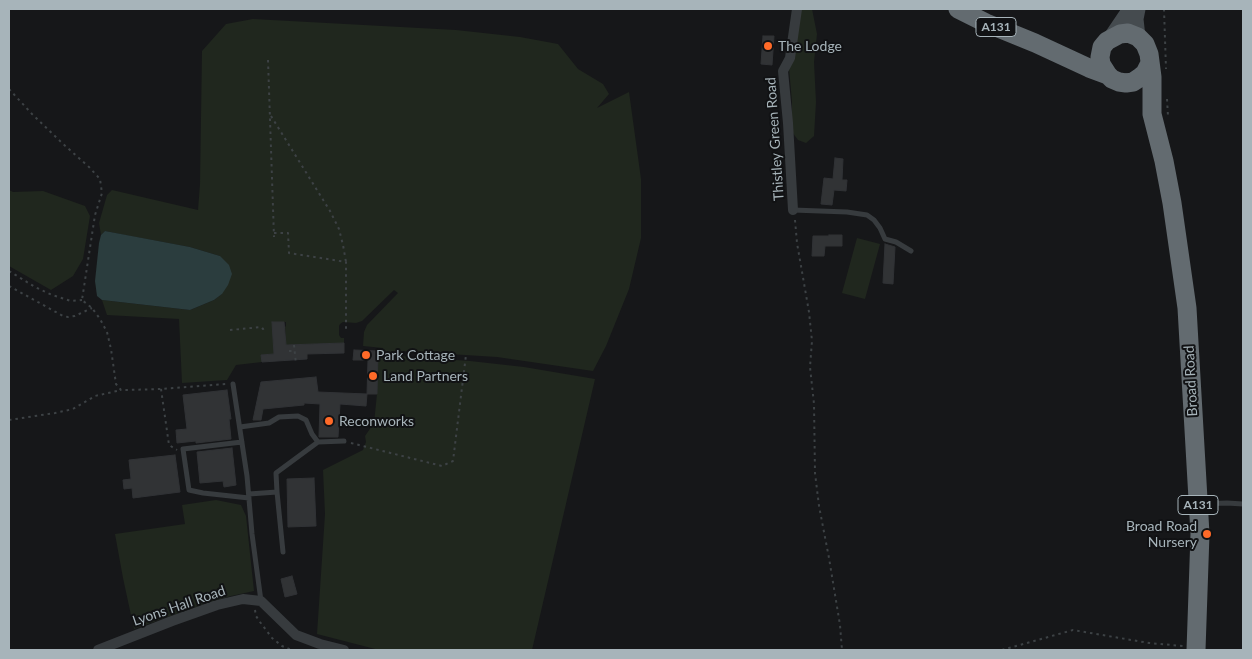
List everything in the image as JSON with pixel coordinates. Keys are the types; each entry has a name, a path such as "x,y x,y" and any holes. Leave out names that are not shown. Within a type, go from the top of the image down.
{"highway":[{"name":"A131","path":"958,9 986,23 1108,75"},
{"name":"A131","path":"1035,43 1082,51 1106,42 1120,34 1128,33 1138,37"},
{"name":"Broad Road","path":"1138,37 1145,44 1149,54 1152,77 1152,114 1172,203 1187,308 1200,534 1196,648"},
{"path":"1106,42 1100,57 1101,64 1108,75"},
{"path":"1126,83 1133,82 1145,73 1150,63"},
{"name":"Broad Road","path":"1108,75 1134,89 1152,114"}],"main road":[{"path":"1106,42 1130,9"},
{"name":"Broad Road","path":"1138,9 1136,18 1138,37"}],"street":[{"name":"Thistley Green Road","path":"793,210 783,71 790,58 796,9"},
{"name":"Lyons Hall Road","path":"98,650 216,605 243,599 259,600"},
{"path":"259,600 296,636 344,650"}],"lane":[{"path":"793,210 847,212 867,215 880,228 884,238 896,242 911,251"},
{"path":"234,384 249,496 259,600"},
{"path":"240,427 269,423 279,417 298,416 306,420 318,442"},
{"path":"283,552 276,473 318,442 344,441"},
{"path":"242,442 183,449 189,490 203,493 249,496 278,492"},
{"path":"1198,504 1243,504"}],"path":[{"path":"268,60 274,237"},
{"path":"9,89 56,138 100,179 102,194 95,215 82,300"},
{"path":"270,114 330,211 339,229 344,245 346,262 346,330"},
{"path":"793,210 812,340 810,367 814,404 815,473 840,625 842,650"},
{"path":"274,233 288,233 289,253 346,262"},
{"path":"9,271 52,295 71,301 82,300 92,308 107,332 116,384 121,390"},
{"path":"9,286 63,316 75,316 92,308"},
{"path":"230,330 261,327 263,329 266,327"},
{"path":"294,345 296,364"},
{"path":"289,351 295,350"},
{"path":"344,441 442,466 453,461 466,355"},
{"path":"9,420 74,409 96,396 121,390 234,384"},
{"path":"161,389 169,445 176,450 183,449"},
{"path":"259,600 255,610 256,616 264,629 282,646 292,650"},
{"path":"1002,650 1073,630 1149,643 1196,648"}],"shaded area":[{"path":"800,9 812,9 817,34 814,62 816,102 814,136 806,143 798,140 792,132 789,68"},
{"path":"253,19 456,30 520,37 558,44 578,69 603,84 609,94 597,108 629,92 641,179 641,238 629,289 606,346 593,371 497,357 401,351 399,356 524,367 595,379 532,650 379,650 317,634 325,514 323,470 363,450 366,442 365,436 374,423 378,351 383,351 383,348 363,346 364,332 367,325 398,293 394,290 362,321 356,323 343,322 340,324 339,335 341,338 344,338 344,343 286,345 286,322 273,322 274,354 262,355 262,362 236,365 227,380 182,383 179,319 107,315 102,300 190,310 214,300 222,294 220,256 190,247 105,231 101,235 99,223 107,195 112,190 198,210 202,51 226,24"},
{"path":"9,190 13,192 43,191 85,206 90,216 83,259 73,276 51,290 9,266"},
{"path":"105,231 190,247 220,256 229,265 232,274 228,285 222,294 214,300 190,310 102,300 97,296 95,281 99,243 101,235"},
{"path":"857,238 880,244 865,299 842,293"},
{"path":"216,500 241,505 246,516 254,591 204,604 134,629 115,534 185,524 182,505"}],"building":[{"name":"The Lodge","path":"763,36 774,36 772,65 761,64"},
{"path":"835,158 843,159 842,180 847,180 846,191 834,190 832,205 821,204 824,178 833,179"},
{"path":"842,235 842,246 825,246 824,256 812,256 813,236"},
{"path":"885,244 895,247 893,284 883,283"},
{"path":"272,322 284,322 286,345 344,343 344,353 307,354 307,359 262,362 261,355 274,354"},
{"path":"354,350 378,351 377,394 367,394 368,360 353,360"},
{"path":"316,377 318,392 367,394 366,406 340,404 338,437 319,437 320,404 304,403 304,405 263,409 261,420 253,420 261,382"},
{"path":"227,390 231,419 229,419 231,439 177,443 176,430 187,429 183,395"},
{"path":"232,448 236,485 224,487 223,481 200,483 197,452"},
{"path":"175,455 180,492 133,498 132,488 124,489 123,480 131,479 129,460"},
{"path":"314,478 316,526 288,527 287,479"},
{"path":"292,576 297,594 285,597 281,579"}],"place":[{"name":"The Lodge","path":"768,46"},
{"name":"Park Cottage","path":"366,355"},
{"name":"Land Partners","path":"373,376"},
{"name":"Reconworks","path":"329,421"},
{"name":"Broad Road Nursery","path":"1207,534"}]}
